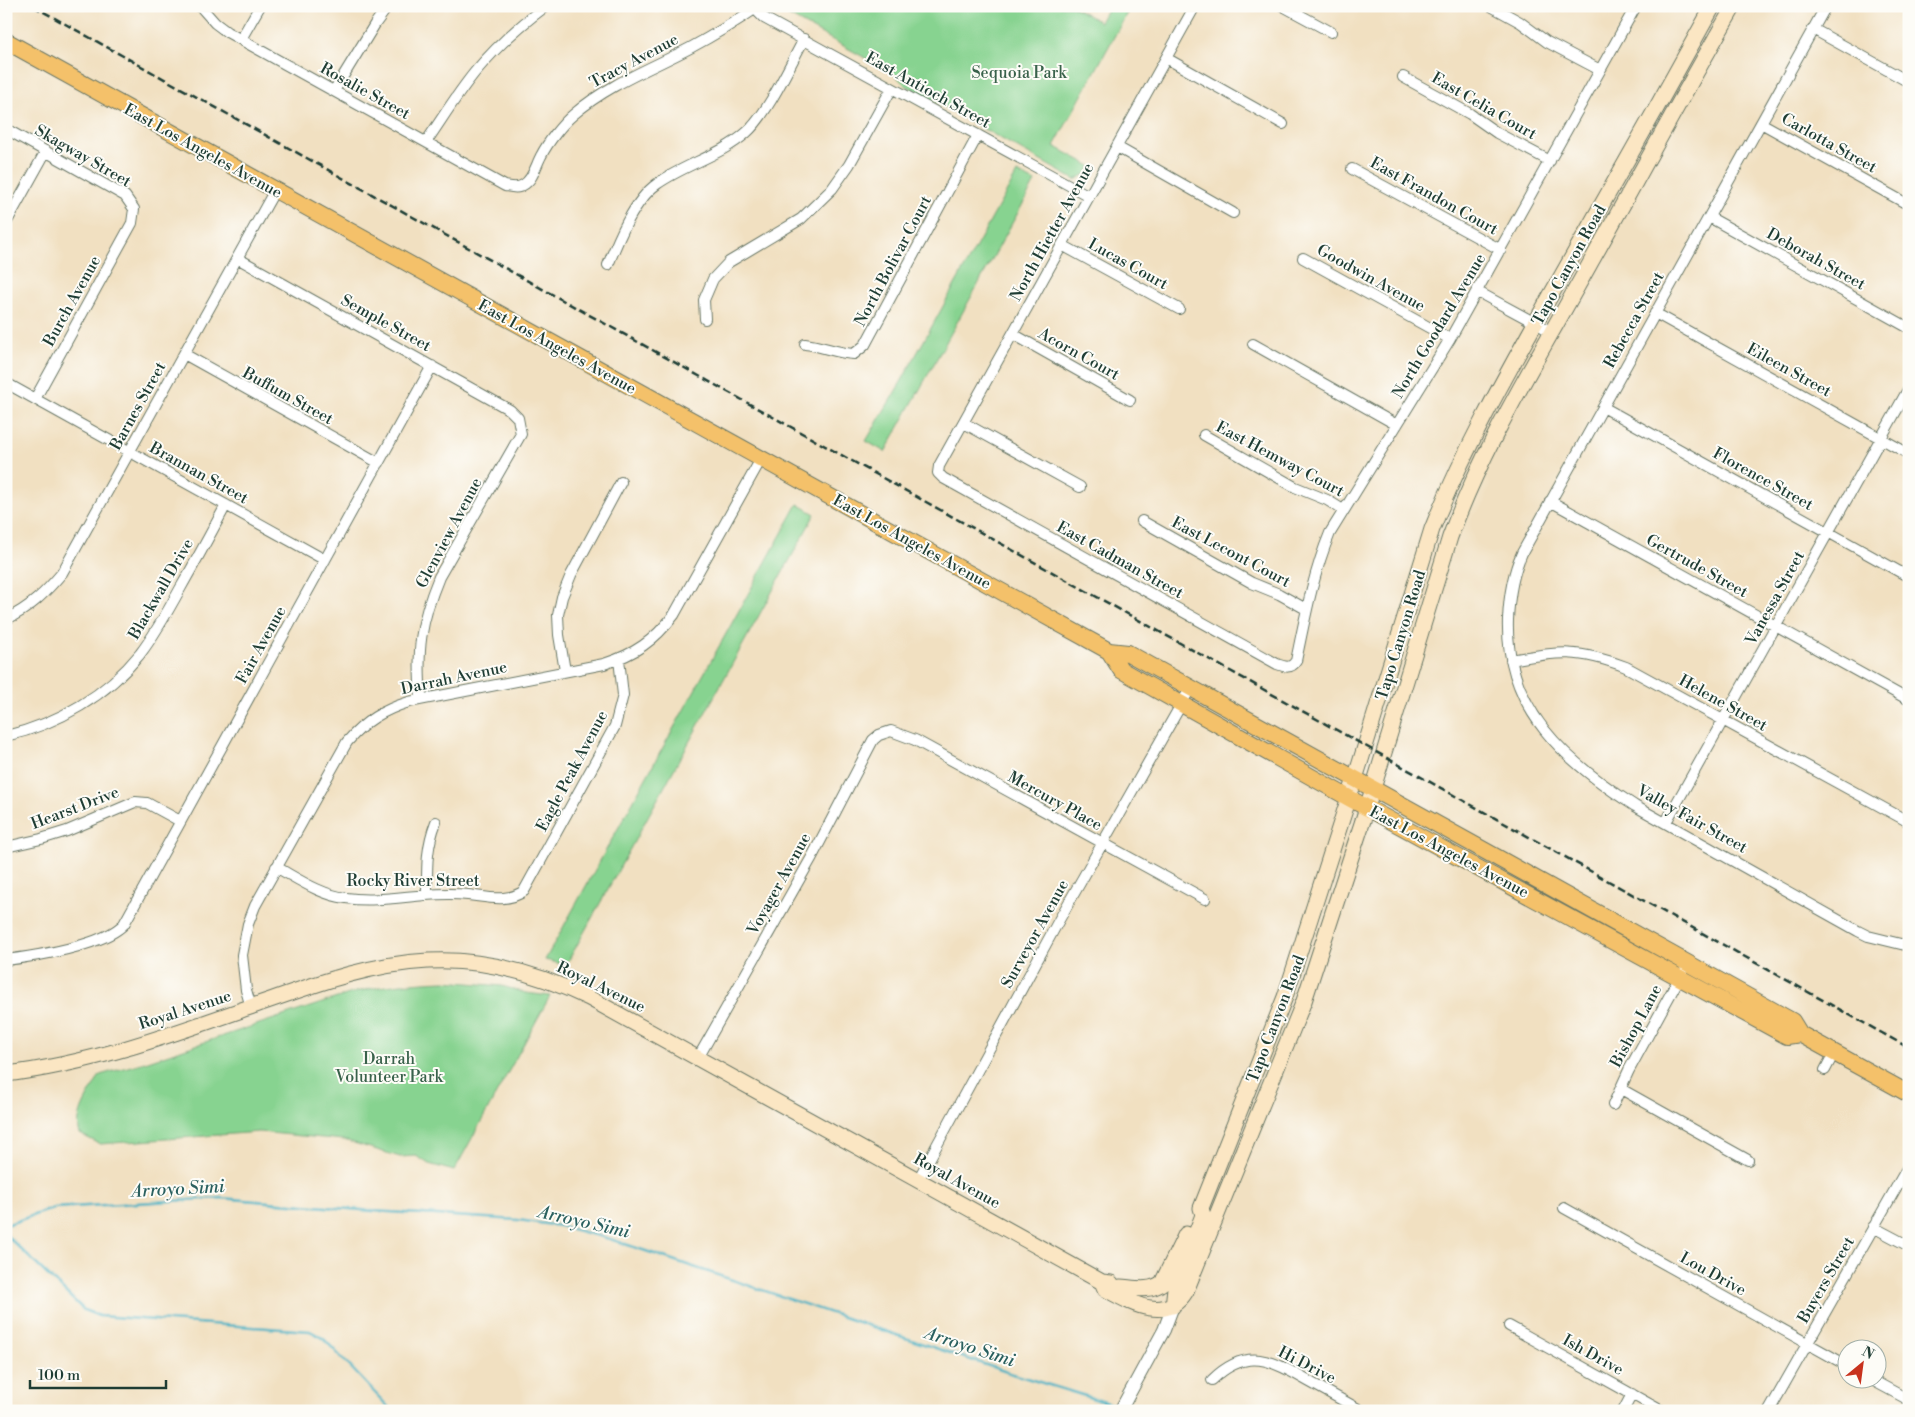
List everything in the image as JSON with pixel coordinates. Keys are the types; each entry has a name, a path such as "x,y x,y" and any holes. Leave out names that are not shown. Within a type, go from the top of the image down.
{"main road":[{"name":"Tapo Canyon Road","path":"1174,1306 1175,1288 1203,1215 1201,1208 1285,997 1432,529 1463,458 1713,6"},
{"name":"Tapo Canyon Road","path":"1174,1306 1186,1291 1304,1001 1367,808 1450,537 1461,507 1480,466 1552,332 1734,6"},
{"name":"East Los Angeles Avenue","path":"6,41 1109,651 1128,653 1688,962 1792,1021 1800,1034 1909,1094"},
{"name":"East Los Angeles Avenue","path":"1109,651 1121,670 1367,808 1787,1036 1800,1034"},
{"name":"Royal Avenue","path":"6,1074 67,1064 114,1052 321,982 380,966 430,961 486,965 532,975 568,988 1102,1282 1174,1306"},
{"path":"1120,1287 1145,1289 1162,1283 1168,1274 1196,1212 1201,1208"},
{"name":"Royal Avenue","path":"1102,1282 1105,1289 1151,1309 1164,1309 1174,1306"}],"street":[{"name":"Rosalie Street","path":"200,6 215,23 334,91 505,186 514,188 523,186"},
{"path":"241,39 260,6"},
{"path":"334,91 374,24 388,6"},
{"path":"426,142 474,73 498,45 525,21 546,6"},
{"name":"North Hietter Avenue","path":"938,473 939,466 1195,6"},
{"path":"1283,6 1331,32"},
{"path":"1491,6 1520,22 1547,42 1600,70"},
{"name":"North Goodard Avenue","path":"1289,667 1294,665 1296,661 1306,609 1321,555 1330,533 1478,292 1636,6"},
{"name":"Rebecca Street","path":"1511,660 1508,624 1512,581 1522,553 1826,6"},
{"name":"East Antioch Street","path":"757,8 764,18 1089,196"},
{"name":"Tracy Avenue","path":"523,186 531,176 542,154 562,127 595,97 627,78 689,48 757,8"},
{"path":"1813,29 1909,82"},
{"path":"608,265 616,245 638,203 655,185 721,151 747,132 761,116 804,40"},
{"path":"1166,58 1283,124"},
{"name":"East Celia Court","path":"1403,77 1470,114 1496,133 1550,161"},
{"path":"705,319 704,300 713,279 729,262 801,219 832,189 849,165 892,88"},
{"name":"Carlotta Street","path":"1761,122 1909,205"},
{"name":"Skagway Street","path":"6,129 126,196 134,209 134,217"},
{"name":"North Bolivar Court","path":"805,344 854,354 865,345 978,135"},
{"path":"1117,147 1233,213"},
{"path":"6,223 46,151"},
{"name":"East Frandon Court","path":"1352,169 1501,250"},
{"name":"Barnes Street","path":"6,619 29,606 62,573 274,190"},
{"name":"Deborah Street","path":"1709,216 1909,328"},
{"name":"Burch Avenue","path":"35,399 134,217"},
{"name":"Lucas Court","path":"1062,245 1178,309"},
{"name":"Semple Street","path":"237,258 510,410 518,418"},
{"name":"Goodwin Avenue","path":"1303,258 1450,339"},
{"path":"1478,292 1552,332"},
{"name":"Eileen Street","path":"1655,313 1909,454"},
{"name":"Acorn Court","path":"1013,334 1130,400"},
{"path":"1253,344 1396,425"},
{"name":"Buffum Street","path":"184,354 379,463"},
{"name":"Fair Avenue","path":"6,960 72,947 111,934 124,924 432,366"},
{"name":"Brannan Street","path":"6,383 325,560"},
{"name":"Vanessa Street","path":"1666,822 1909,388"},
{"name":"Florence Street","path":"1603,407 1909,577"},
{"name":"Glenview Avenue","path":"421,699 418,665 422,622 430,598 439,576 521,434 518,418"},
{"path":"964,423 1080,487"},
{"name":"East Hemway Court","path":"1204,435 1295,487 1327,500 1343,510"},
{"name":"Darrah Avenue","path":"251,1007 242,965 243,940 254,906 347,742 353,735 379,714 392,707 421,699 604,664 619,659 648,644 663,630 674,615 761,459"},
{"name":"East Cadman Street","path":"938,473 943,478 1260,655 1277,664 1289,667"},
{"path":"565,671 558,635 558,616 562,597 571,575 621,482"},
{"name":"Gertrude Street","path":"1550,501 1909,700"},
{"name":"Blackwall Drive","path":"6,736 46,724 72,711 97,695 120,676 140,655 157,631 226,505"},
{"name":"East Lecont Court","path":"1142,521 1252,583 1280,594 1306,609"},
{"name":"Helene Street","path":"1511,660 1562,652 1581,653 1601,657 1626,667 1909,822"},
{"name":"Eagle Peak Avenue","path":"524,891 615,726 623,695 619,659"},
{"name":"Valley Fair Street","path":"1511,660 1516,679 1526,703 1539,725 1553,742 1604,786 1635,806 1858,931 1868,936 1909,946"},
{"name":"Surveyor Avenue","path":"918,1180 1190,687"},
{"name":"Mercury Place","path":"891,731 914,740 1205,899"},
{"name":"Voyager Avenue","path":"698,1058 812,857 873,740 891,731"},
{"name":"Hearst Drive","path":"6,847 67,831 135,802 147,803 180,822"},
{"path":"427,894 426,856 436,822"},
{"name":"Rocky River Street","path":"276,867 321,891 345,898 367,900 427,894 464,894 508,899 524,891"},
{"name":"Bishop Lane","path":"1613,1105 1629,1070 1688,962"},
{"path":"1825,1070 1834,1053"},
{"path":"1621,1089 1748,1160"},
{"name":"Buyers Street","path":"1770,1411 1909,1165"},
{"name":"Lou Drive","path":"1564,1208 1838,1360"},
{"path":"1874,1227 1909,1246"},
{"name":"Tapo Canyon Road","path":"1120,1411 1164,1330 1174,1306"},
{"name":"Ish Drive","path":"1510,1326 1662,1411"},
{"name":"Hi Drive","path":"1212,1380 1220,1372 1244,1361 1258,1359 1277,1363 1362,1411"},
{"path":"1888,1389 1909,1400"},
{"path":"1623,1411 1632,1394"}],"green space":[{"name":"Sequoia Park","path":"782,6 1072,6 1100,22 1109,6 1131,6 1054,146 1091,166 1086,174 1075,180 905,85 894,74 784,13 781,10"},
{"path":"1017,173 1035,182 885,452 866,441 901,382"},
{"path":"798,504 815,514 566,965 545,960"},
{"name":"Darrah Volunteer Park","path":"445,981 502,986 526,993 550,996 454,1171 429,1164 416,1156 400,1157 344,1140 259,1132 100,1144 80,1134 79,1119 81,1111 100,1075 145,1062 352,993 398,984"}],"waterway":[{"name":"Arroyo Simi","path":"6,1225 54,1208 221,1198 373,1211 518,1220 560,1226 610,1239 1010,1373 1118,1406"},
{"path":"6,1235 84,1310 99,1316 310,1331 323,1338 392,1411"},
{"name":"Arroyo Simi","path":"1126,1408 1134,1411"}],"railway":[{"path":"33,6 1909,1048"}]}
